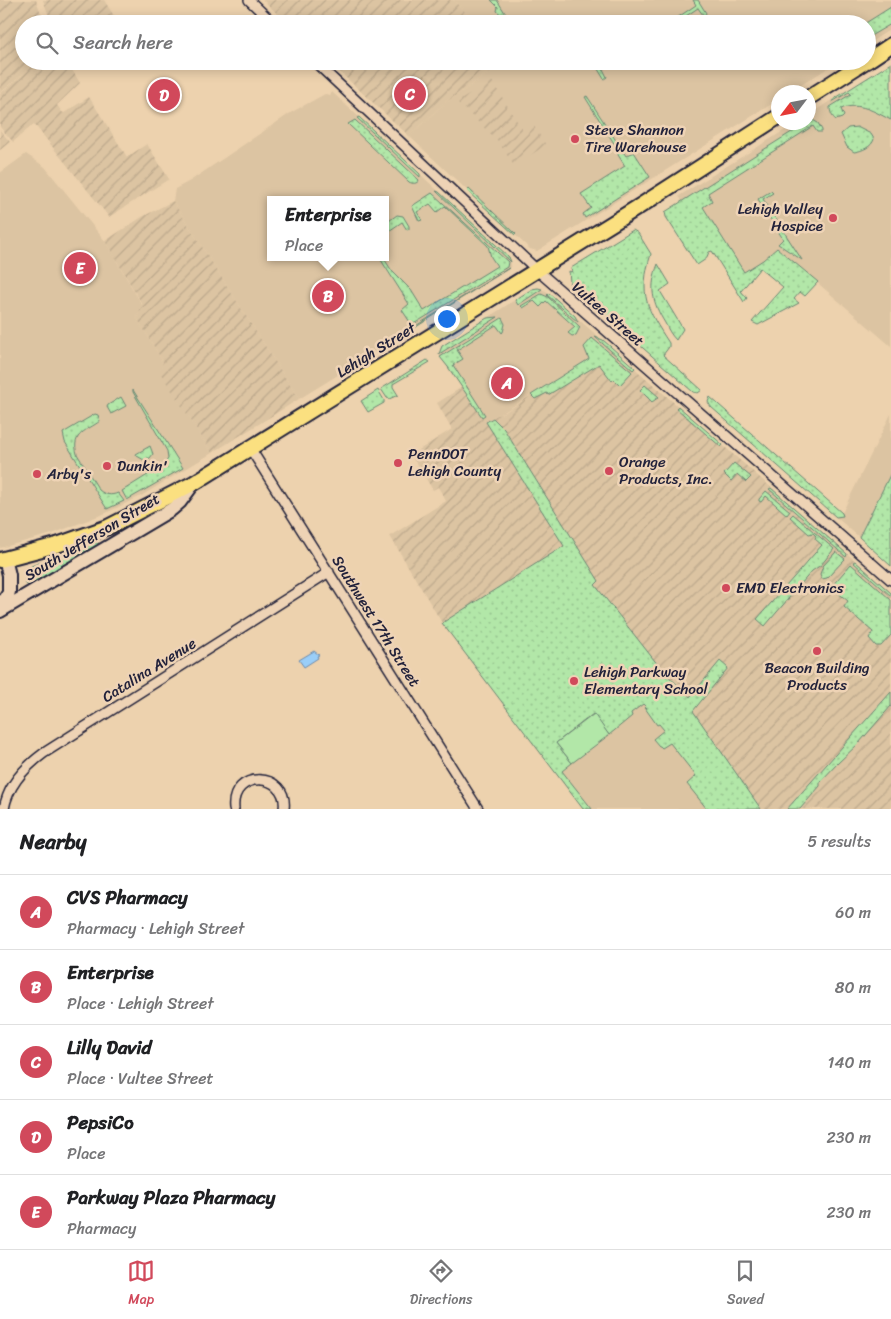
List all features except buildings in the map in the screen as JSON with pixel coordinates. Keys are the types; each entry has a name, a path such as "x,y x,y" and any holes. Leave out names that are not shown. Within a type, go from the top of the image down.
{"main road":[{"path":"876,55 891,46"},
{"path":"816,93 853,70"},
{"name":"Lehigh Street","path":"3,560 57,545 108,527 194,483 771,122"},
{"name":"South Jefferson Street","path":"0,611 172,509 180,502 194,483"},
{"name":"South Jefferson Street","path":"0,606 9,592 9,575 3,560"}],"street":[{"path":"249,0 265,15"},
{"name":"Vultee Street","path":"324,70 537,270 891,580"},
{"name":"Southwest 17th Street","path":"250,448 478,809"},
{"name":"Catalina Avenue","path":"4,809 11,788 20,775 44,753 329,572"},
{"path":"234,809 235,794 240,786 256,779 273,783 279,789 283,796 284,809"}],"shaded area":[{"path":"0,0 36,0 42,15 15,15 15,70 28,70 0,93"},
{"path":"43,0 104,0 113,15 49,15"},
{"path":"263,0 453,0 469,15 279,15"},
{"path":"453,0 891,0 891,29 876,38 876,15 469,15"},
{"path":"28,70 72,70 80,83 57,105 62,112 64,113 89,97 127,157 147,144 169,179 109,217 34,124 13,142 0,127 0,94"},
{"path":"338,70 493,70 446,102 409,136"},
{"path":"493,70 825,70 801,85 771,85 771,104 537,251 530,249 409,136 446,102"},
{"path":"891,74 891,346 777,248 738,291 679,196 785,130 816,130 816,110 836,97 850,91 851,94"},
{"path":"492,81 524,132 534,126 546,145 514,166 498,141 457,102"},
{"path":"332,92 509,257 511,265 508,270 299,399 173,201 175,189 190,181 292,112 325,94 330,95"},
{"path":"0,130 10,142 0,150"},
{"path":"26,154 45,167 105,241 142,305 137,318 163,362 160,371 212,453 141,496 106,513 52,534 0,548 0,173"},
{"path":"173,201 299,399 212,453 159,371 163,362 137,318 142,304 105,241 142,217"},
{"path":"538,288 546,291 609,346 486,422 440,357 440,348 532,289"},
{"path":"609,346 891,592 891,809 761,809 692,710 565,546 442,623 390,536 446,501 438,487 433,490 411,455 452,429 437,403 462,387 486,422"},
{"path":"891,414 891,565 836,517 843,516 842,513"},
{"name":"Lehigh Parkway Elementary School","path":"442,623 692,710 761,809 588,809"}],"green space":[{"path":"491,0 497,0 506,15 502,15 497,11 498,7"},
{"path":"693,0 698,0 706,13 705,15 698,8 688,15 681,15 696,5"},
{"path":"891,7 891,24 876,33 876,16"},
{"path":"891,63 891,120 867,108 854,106 841,109 844,116 836,120 830,111 830,107 851,94 849,92 832,102 834,99"},
{"path":"598,70 604,70 607,77 604,79"},
{"path":"587,96 626,156 634,152 650,177 585,218 583,214 591,208 581,194 625,166 615,150 617,148 585,97"},
{"path":"359,117 420,174 420,177 357,118"},
{"path":"355,120 419,180 415,183 409,182 348,124"},
{"path":"816,122 822,130 822,132 817,132"},
{"path":"857,127 871,134 874,139 866,148 854,152 847,147 841,134 848,128"},
{"path":"795,130 807,130 708,193 712,201 703,207 744,272 777,248 818,282 805,296 800,292 794,299 799,303 758,325 752,322 783,287 760,268 741,291 747,298 744,302 712,251 709,252 706,259 697,265 666,217 665,212"},
{"path":"469,189 516,234 467,191"},
{"path":"436,191 509,257 511,262"},
{"path":"771,191 773,193 763,199 802,260 778,244 783,239 758,199"},
{"path":"432,193 508,262 507,267 412,325 402,310 409,304 382,261 386,261 392,271 411,290 424,311 497,266 491,257 488,246 445,206 437,212 430,204 417,212 422,220 419,221 412,206"},
{"path":"397,215 403,216 409,229 407,230 402,222 389,231 389,221"},
{"path":"633,230 638,233 651,254 645,280 645,291 650,311 669,343 669,347 663,355 702,390 698,393 693,392 569,283 569,271 572,271 571,268"},
{"path":"658,264 670,284 660,291 683,329 676,340 657,308 653,294 653,280"},
{"path":"509,268 416,327 414,327"},
{"path":"532,289 542,289 518,305 515,300"},
{"path":"549,293 575,316 578,322 547,295"},
{"path":"541,294 548,297 580,327 576,335 572,336 568,333 575,327 546,301 540,307 534,301 523,308 521,306"},
{"path":"498,317 439,354 442,346 487,318"},
{"path":"502,318 505,324 502,333 496,325 457,350 463,359 453,365 485,415 482,417 440,357"},
{"path":"595,337 603,340 635,368 633,370"},
{"path":"592,338 632,372 620,385 614,379 612,381 599,364 548,395 547,393 535,399 531,395 589,359 584,347"},
{"path":"427,360 430,362 393,384 398,395 387,398 381,389"},
{"path":"645,385 659,397 652,402 640,390"},
{"path":"133,390 183,468 127,500 122,491 162,466 168,459 167,451"},
{"path":"378,390 384,403 368,412 361,401"},
{"path":"121,397 126,406 111,414 107,407 108,405"},
{"path":"710,397 842,513 843,516 836,517 711,407 708,402"},
{"path":"678,406 723,445 721,447 676,408"},
{"path":"95,414 98,415 100,421 81,433 76,441 76,447 77,454 99,490 108,494 118,493 124,501 107,509 65,442 63,433"},
{"name":"Lehigh Parkway Elementary School","path":"493,418 504,429 599,581 595,585 662,670 690,697 720,661 728,668 693,711 761,809 707,809 687,784 696,776 670,743 662,748 653,739 664,730 659,724 657,725 643,704 609,735 593,714 556,743 572,763 562,771 592,809 583,809 442,623 564,546 486,422"},
{"path":"150,446 153,454 150,458 144,460 137,456 136,454"},
{"path":"734,463 751,477 746,482 737,474 731,481 724,474"},
{"path":"891,473 891,566 859,537"},
{"path":"771,488 847,554 846,557 769,489"},
{"path":"766,491 790,511 787,515 766,496 761,502 759,501"},
{"path":"793,514 834,549 821,565 812,571 765,626 757,619 822,545 815,539 816,536 813,533 809,534 790,517"},
{"path":"98,542 98,545 38,580 28,585 26,584 25,579 31,566"},
{"path":"836,552 845,559 827,578 822,579 820,574 823,566"},
{"path":"855,561 891,593 891,596 853,562"},
{"path":"851,564 891,600 891,635 881,646 876,646 869,638 873,632 844,607 848,601 831,587"},
{"path":"891,692 891,706 859,743 820,782 820,786 800,809 787,809"},
{"path":"594,714 609,735 572,763 556,743"}],"water":[{"path":"314,651 319,655 317,656 318,658 304,667 299,660"}],"place":[{"name":"Lilly David","path":"410,94"},
{"name":"PepsiCo","path":"164,95"},
{"name":"Steve Shannon Tire Warehouse","path":"575,139"},
{"name":"Lehigh Valley Hospice","path":"833,218"},
{"name":"Parkway Plaza Pharmacy","path":"80,268"},
{"name":"Enterprise","path":"328,296"},
{"name":"CVS Pharmacy","path":"507,383"},
{"name":"PennDOT Lehigh County","path":"398,463"},
{"name":"Dunkin'","path":"107,466"},
{"name":"Orange Products, Inc.","path":"609,471"},
{"name":"Arby's","path":"37,474"},
{"name":"EMD Electronics","path":"726,588"},
{"name":"Beacon Building Products","path":"817,651"},
{"name":"Lehigh Parkway Elementary School","path":"574,681"}]}
